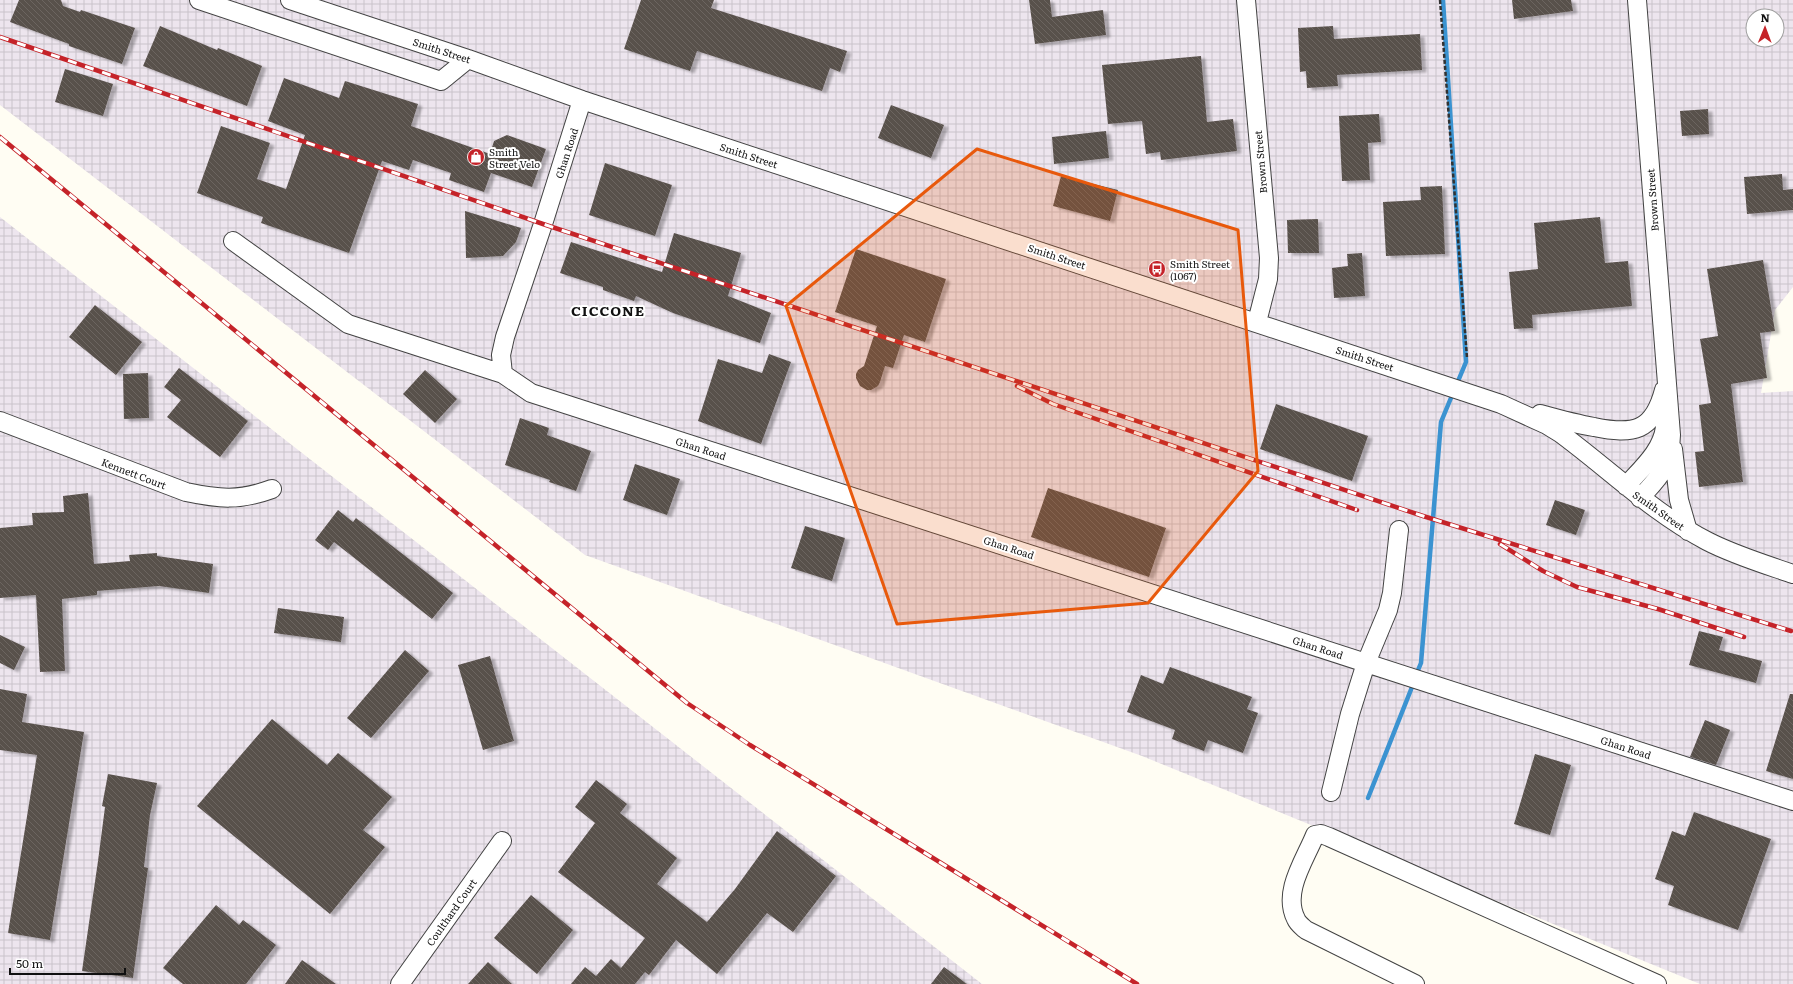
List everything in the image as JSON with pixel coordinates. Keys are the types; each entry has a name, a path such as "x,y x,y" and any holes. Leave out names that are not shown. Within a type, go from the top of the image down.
{"street":[{"path":"199,0 441,81 468,59"},
{"name":"Smith Street","path":"290,0 468,59 582,100 1473,393 1548,425 1573,443 1640,498 1688,531 1726,550 1793,574"},
{"name":"Brown Street","path":"1246,0 1269,258 1268,279 1257,322"},
{"name":"Brown Street","path":"1637,0 1669,419 1670,451 1667,464 1661,475 1640,498"},
{"name":"Ghan Road","path":"582,100 505,338 501,355 503,374 531,393 1793,801"},
{"path":"233,241 348,324 503,374"},
{"path":"1501,404 1570,422 1625,431 1639,427 1651,419 1661,400 1666,382"},
{"name":"Brown Street","path":"1626,486 1662,442 1666,422 1667,400"},
{"path":"1669,419 1679,500 1688,531"},
{"name":"Kennett Court","path":"0,421 186,492 206,496 238,498 251,496 272,489"},
{"path":"1331,792 1350,714 1366,663 1388,610 1392,593 1399,530"},
{"path":"1415,984 1306,930 1296,921 1292,910 1291,898 1293,886 1315,835 1321,834 1329,837 1657,984"},
{"name":"Coulthard Court","path":"400,984 502,840"}],"path":[{"path":"1440,0 1467,358"}],"highlighted area":[{"path":"977,149 1238,230 1258,471 1148,603 897,624 786,306"}],"shaded area":[{"path":"0,0 1793,0 1793,287 1775,310 1761,393 1793,391 1793,984 1700,984 1142,756 585,555 0,105"},
{"path":"0,217 982,984 0,984"}],"building":[{"path":"19,0 61,0 63,6 80,12 81,10 135,28 122,64 69,46 69,44 10,22"},
{"path":"641,0 714,0 711,8 847,51 840,72 830,68 822,91 697,51 690,71 624,49"},
{"path":"1029,0 1050,0 1052,17 1103,10 1106,35 1035,44"},
{"path":"1512,0 1571,0 1573,11 1514,19"},
{"path":"160,26 217,50 218,48 262,66 247,106 143,66"},
{"path":"1333,26 1334,39 1420,34 1422,70 1337,75 1338,86 1307,88 1306,71 1300,72 1298,28"},
{"path":"1201,56 1207,122 1233,119 1237,151 1161,160 1160,152 1146,154 1142,121 1108,124 1102,65"},
{"path":"65,69 113,84 103,116 55,102"},
{"path":"284,78 339,98 345,81 418,104 411,126 490,154 494,141 507,135 546,149 532,187 491,173 484,192 449,180 451,173 413,160 409,170 382,161 349,253 261,223 263,217 197,193 221,126 270,143 257,179 286,189 305,135 268,121"},
{"path":"891,105 944,125 931,158 878,138"},
{"path":"1708,109 1709,134 1682,136 1680,111"},
{"path":"1379,114 1381,142 1368,143 1370,180 1342,181 1339,116"},
{"path":"1106,131 1109,158 1054,164 1052,137"},
{"path":"605,163 672,185 655,236 589,215"},
{"path":"1782,174 1783,190 1793,189 1793,210 1747,214 1744,177"},
{"path":"1061,176 1118,190 1110,221 1053,206"},
{"path":"1442,186 1445,254 1386,256 1383,202 1421,200 1420,187"},
{"path":"465,211 521,228 516,242 503,256 466,258"},
{"path":"1600,217 1605,263 1628,261 1632,306 1532,315 1533,328 1514,329 1509,272 1538,269 1534,223"},
{"path":"1318,219 1319,253 1288,253 1287,220"},
{"path":"674,233 741,253 728,296 771,313 760,343 673,313 636,296 634,301 603,290 603,287 560,273 571,242 662,272"},
{"path":"856,249 946,279 925,342 904,335 893,368 885,366 878,386 871,390 867,390 860,386 856,378 856,374 858,370 864,366 877,326 835,312"},
{"path":"1362,253 1365,296 1334,298 1332,268 1348,266 1347,254"},
{"path":"1763,260 1775,331 1760,333 1767,378 1731,384 1743,482 1699,487 1695,452 1704,451 1699,405 1711,403 1700,339 1718,336 1707,269"},
{"path":"95,305 142,342 116,375 69,337"},
{"path":"769,354 791,362 761,444 698,421 718,359 762,373"},
{"path":"179,368 248,421 220,457 167,417 181,400 164,387"},
{"path":"425,370 457,399 435,423 403,394"},
{"path":"148,373 149,418 124,419 123,374"},
{"path":"1276,404 1368,436 1352,481 1260,449"},
{"path":"520,418 549,428 547,435 591,451 576,491 549,482 550,480 505,465"},
{"path":"635,464 680,479 667,515 623,500"},
{"path":"1048,488 1166,528 1149,577 1031,537"},
{"path":"88,493 94,564 130,561 129,555 157,553 157,556 213,564 209,593 159,586 97,591 97,595 62,599 65,671 40,672 36,595 0,598 0,528 33,525 32,513 64,512 63,496"},
{"path":"1555,500 1585,510 1576,535 1546,525"},
{"path":"338,510 353,522 356,518 453,593 432,619 334,542 328,550 315,540"},
{"path":"805,526 845,538 832,581 791,568"},
{"path":"278,608 344,617 341,642 274,633"},
{"path":"1699,631 1723,637 1719,650 1762,661 1756,683 1689,665"},
{"path":"0,635 25,647 14,670 0,663"},
{"path":"405,650 429,671 371,738 347,718"},
{"path":"490,656 514,741 483,750 458,665"},
{"path":"1170,667 1252,697 1247,709 1258,713 1243,753 1208,740 1204,751 1172,739 1175,730 1127,712 1141,675 1163,684"},
{"path":"0,689 27,694 22,722 84,732 50,940 8,933 37,755 0,750"},
{"path":"1790,694 1793,694 1793,779 1766,771"},
{"path":"272,719 327,765 338,753 392,797 363,830 385,847 330,914 197,806"},
{"path":"1705,720 1730,730 1716,765 1690,757"},
{"path":"1535,754 1571,765 1550,835 1514,824"},
{"path":"108,774 157,783 150,815 144,867 148,868 133,978 82,971 105,807 102,806"},
{"path":"596,780 627,804 620,813 677,858 657,884 707,922 735,889 777,831 836,876 793,932 767,913 717,974 676,940 649,975 645,972 635,984 571,984 585,967 596,976 611,959 621,968 645,938 558,872 595,823 575,807"},
{"path":"1694,812 1771,839 1738,930 1668,905 1674,886 1655,879 1672,831 1685,836"},
{"path":"531,895 573,930 537,974 494,938"},
{"path":"216,905 239,925 243,920 276,945 246,984 183,984 163,968"},
{"path":"302,960 336,984 285,984"},
{"path":"488,962 512,984 468,984"},
{"path":"944,967 967,984 931,984"}],"waterway":[{"path":"1443,0 1466,362 1456,386"},
{"path":"1416,675 1421,663 1441,422 1453,393"},
{"path":"1368,798 1414,682"}],"railway":[{"path":"0,37 543,224 1423,516 1791,631"},
{"path":"0,137 687,703 750,745 1137,984"},
{"path":"1017,386 1053,404 1357,510"},
{"path":"1500,544 1543,571 1577,587 1658,609 1744,637"}],"place":[{"name":"Smith Street Velo","path":"476,157"},
{"name":"Smith Street (1067)","path":"1157,269"}],"district":[{"name":"CICCONE","path":"608,310"}]}
